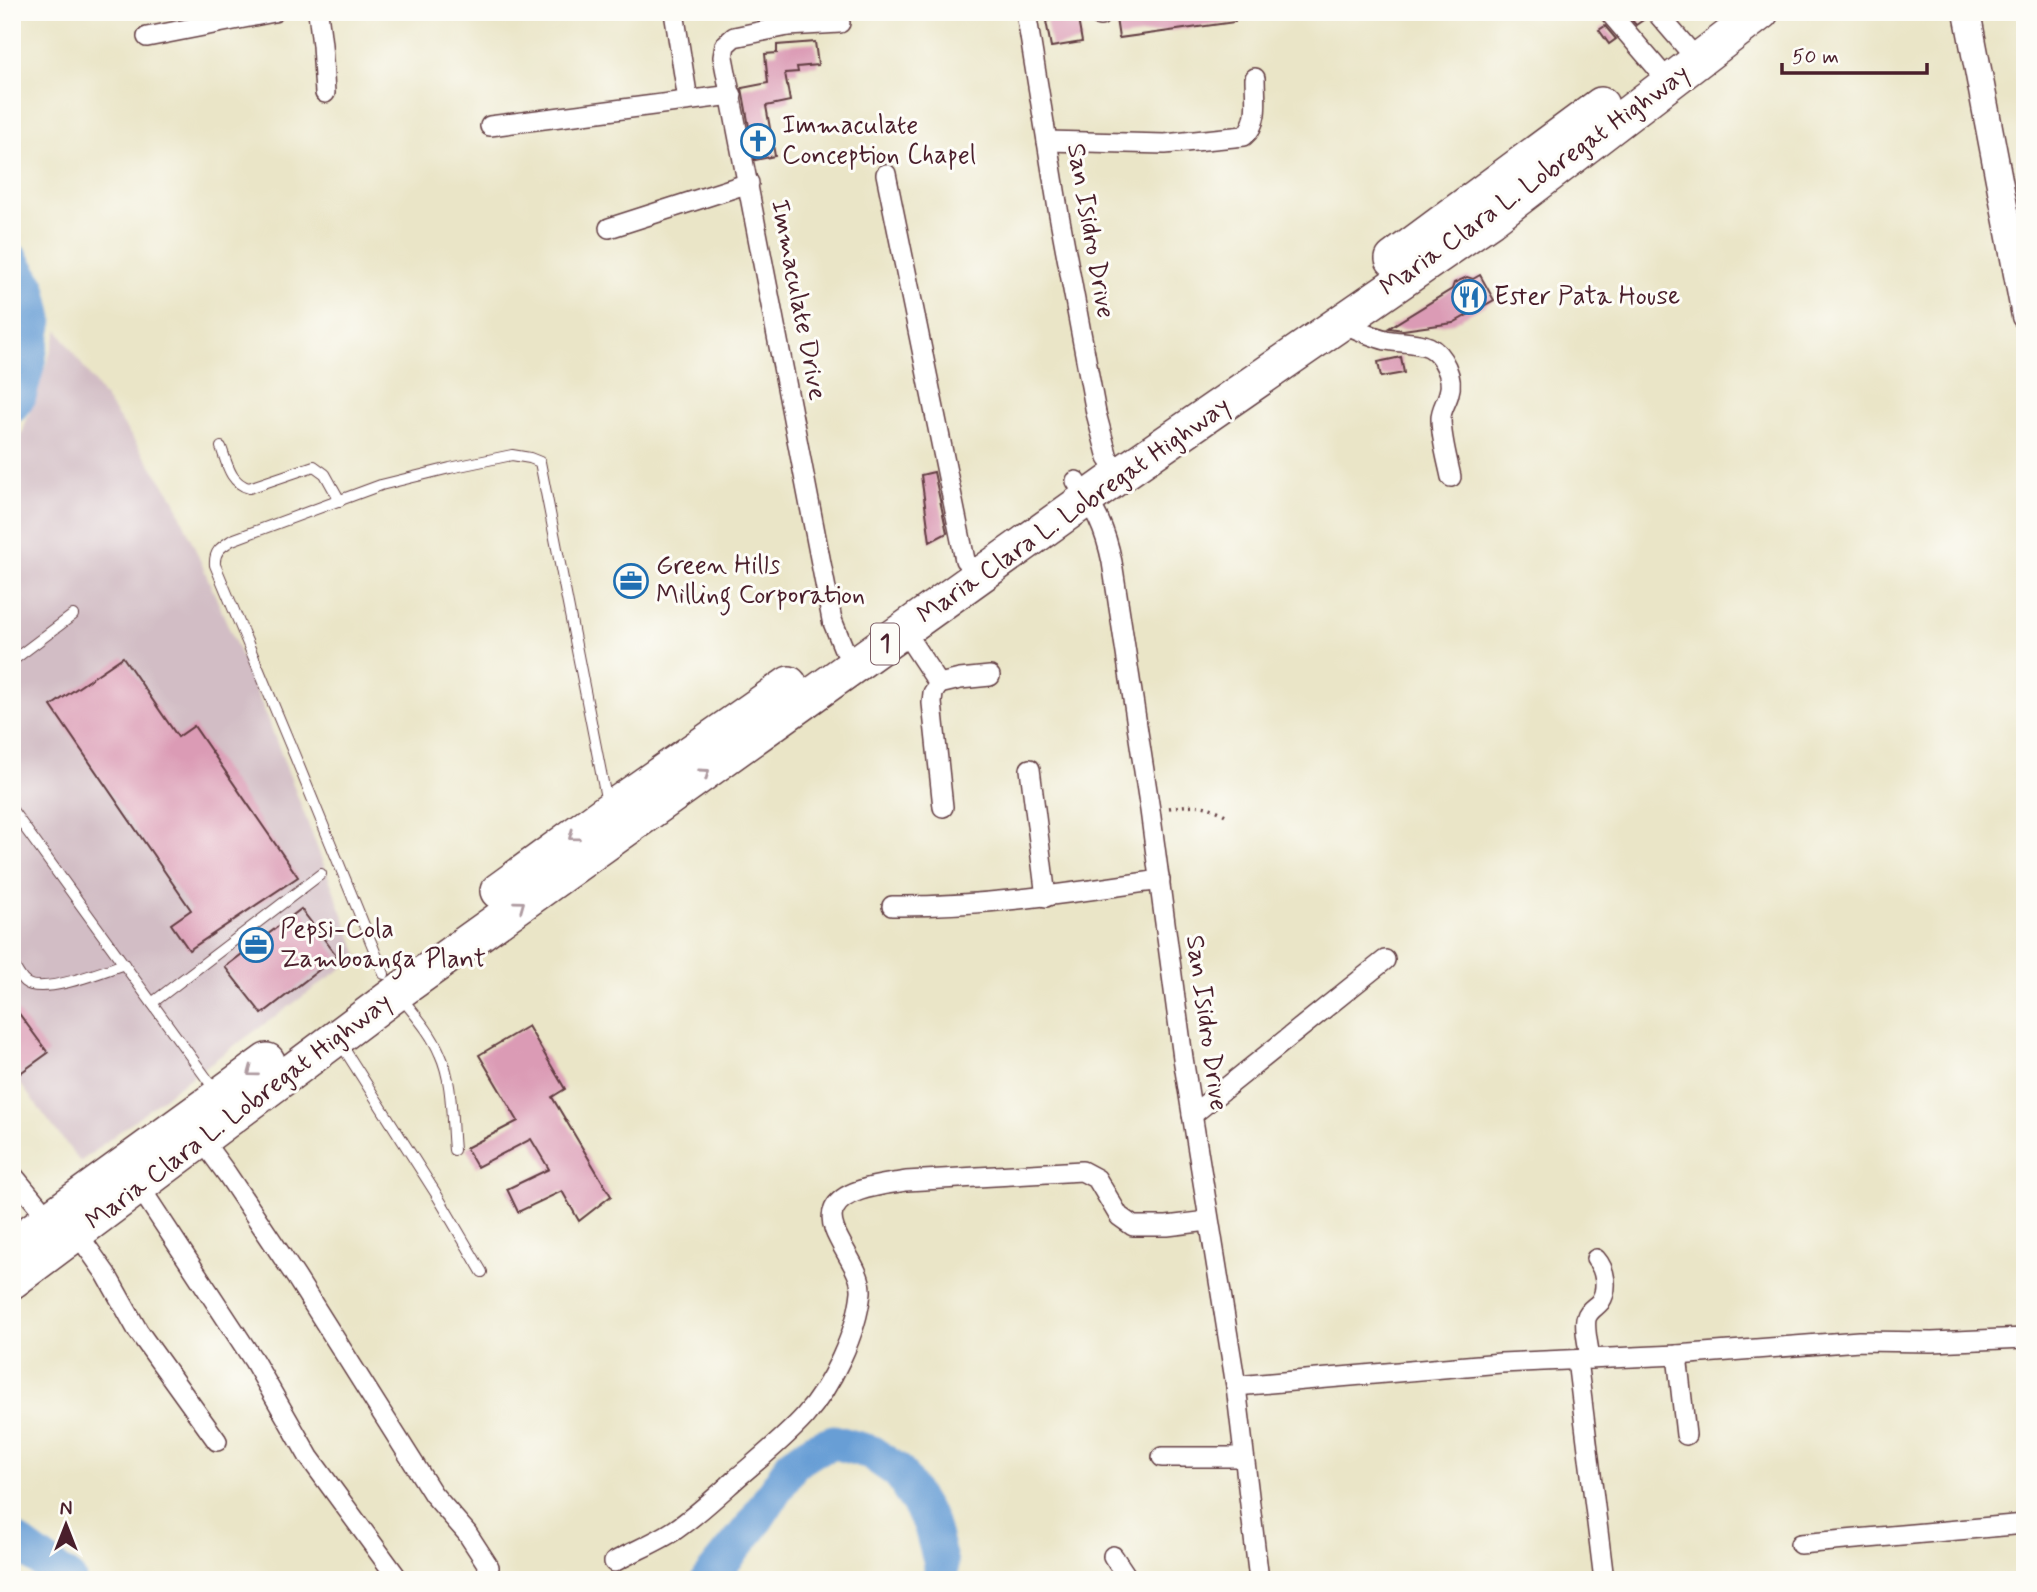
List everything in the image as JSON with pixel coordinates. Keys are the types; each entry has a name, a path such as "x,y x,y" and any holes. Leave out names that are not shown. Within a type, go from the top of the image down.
{"highway":[{"name":"Maria Clara L. Lobregat Highway","path":"1691,53 1724,12"},
{"name":"Maria Clara L. Lobregat Highway","path":"1114,467 1341,322 1483,209 1691,53 1762,12"},
{"name":"Maria Clara L. Lobregat Highway","path":"850,656 904,631 1082,490 1329,305 1483,209"},
{"name":"Maria Clara L. Lobregat Highway","path":"12,1281 63,1226 391,983 616,820 850,656 965,560 1082,490"},
{"name":"Maria Clara L. Lobregat Highway","path":"12,1246 63,1226 139,1186 202,1140 227,1106 337,1037 391,983"}],"street":[{"path":"147,37 274,12"},
{"path":"318,12 323,45 325,93"},
{"path":"674,12 688,100"},
{"name":"San Isidro Drive","path":"1026,12 1093,399 1114,467"},
{"path":"1609,12 1663,74"},
{"path":"1656,12 1691,53"},
{"path":"1967,12 2025,316"},
{"path":"788,19 840,23"},
{"name":"Immaculate Drive","path":"788,19 734,37 725,45 723,57 832,620 850,656"},
{"path":"1047,141 1165,144 1244,136 1251,130 1254,120 1255,78"},
{"path":"490,126 732,95"},
{"path":"886,174 965,560"},
{"path":"609,229 749,183"},
{"path":"1341,322 1389,341 1408,341 1427,347 1436,351 1442,359 1448,371 1451,390 1441,416 1451,477"},
{"name":"San Isidro Drive","path":"1082,490 1104,529 1112,562 1150,810 1192,1115 1236,1386 1259,1580"},
{"path":"904,631 939,684"},
{"path":"943,807 933,693 939,684 990,676"},
{"path":"1030,769 1046,897"},
{"path":"892,906 1046,897 1160,880"},
{"path":"1192,1115 1385,960"},
{"path":"202,1140 296,1277 433,1494 467,1533 489,1567"},
{"path":"614,1562 674,1530 709,1502 804,1416 834,1373 846,1349 861,1291 859,1278 833,1226 831,1213 844,1196 906,1181 1082,1171 1097,1179 1119,1216 1133,1226 1175,1226 1208,1221"},
{"path":"12,1174 106,1275 138,1331 216,1441"},
{"path":"139,1186 254,1361 309,1457 396,1576"},
{"path":"1596,1259 1603,1267 1605,1278 1601,1300 1587,1315 1583,1359 1604,1580"},
{"path":"1236,1386 1501,1363 1677,1356 1859,1341 1932,1342 2025,1338"},
{"path":"1677,1356 1686,1435"},
{"path":"1162,1457 1243,1457"},
{"path":"1800,1544 2025,1524"},
{"path":"1113,1556 1129,1580"}],"lane":[{"path":"221,447 233,479 241,486 248,488 314,466 325,474 340,501"},
{"path":"454,1150 448,1081 441,1055 430,1035 391,983 215,565 214,557 219,548 232,540 381,485 512,456 540,462 616,820"},
{"path":"12,661 73,615"},
{"path":"12,810 227,1106"},
{"path":"152,1003 321,874"},
{"path":"12,964 25,982 35,987 46,987 124,964"},
{"path":"337,1037 482,1272"}],"path":[{"path":"1150,810 1191,805 1208,806 1227,816"}],"shaded area":[{"path":"58,330 173,497 265,712 359,956 176,1088 80,1162 12,1073 12,463"}],"building":[{"path":"1115,12 1235,12 1235,22 1119,38"},
{"path":"1625,12 1644,12 1646,18 1636,25"},
{"path":"1077,14 1082,42 1051,47 1046,21"},
{"path":"1605,26 1616,39 1609,44 1599,30"},
{"path":"815,42 818,65 797,67 798,72 785,73 790,101 766,106 775,156 755,160 742,88 768,83 765,54 777,53 777,45"},
{"path":"1480,275 1494,300 1453,323 1403,330 1389,328 1452,289 1454,283"},
{"path":"1401,357 1404,373 1381,377 1378,362"},
{"path":"934,472 947,533 930,542 921,475"},
{"path":"123,657 178,737 194,726 298,877 189,950 171,924 191,910 51,706"},
{"path":"301,909 337,956 262,1014 225,967"},
{"path":"12,1004 48,1053 12,1079"},
{"path":"528,1026 565,1089 552,1097 611,1196 579,1221 562,1191 518,1212 507,1189 549,1169 531,1139 477,1167 466,1148 518,1121 479,1055"}],"waterway":[{"path":"12,260 29,288 36,319 19,396 12,405"},
{"path":"708,1580 752,1526 793,1463 815,1449 834,1442 870,1452 899,1472 930,1523 941,1564 941,1580"},
{"path":"12,1539 69,1580"}],"place":[{"name":"Immaculate Conception Chapel","path":"758,141"},
{"name":"Ester Pata House","path":"1469,297"},
{"name":"Green Hills Milling Corporation","path":"631,581"},
{"name":"Pepsi-Cola Zamboanga Plant","path":"256,945"}]}
